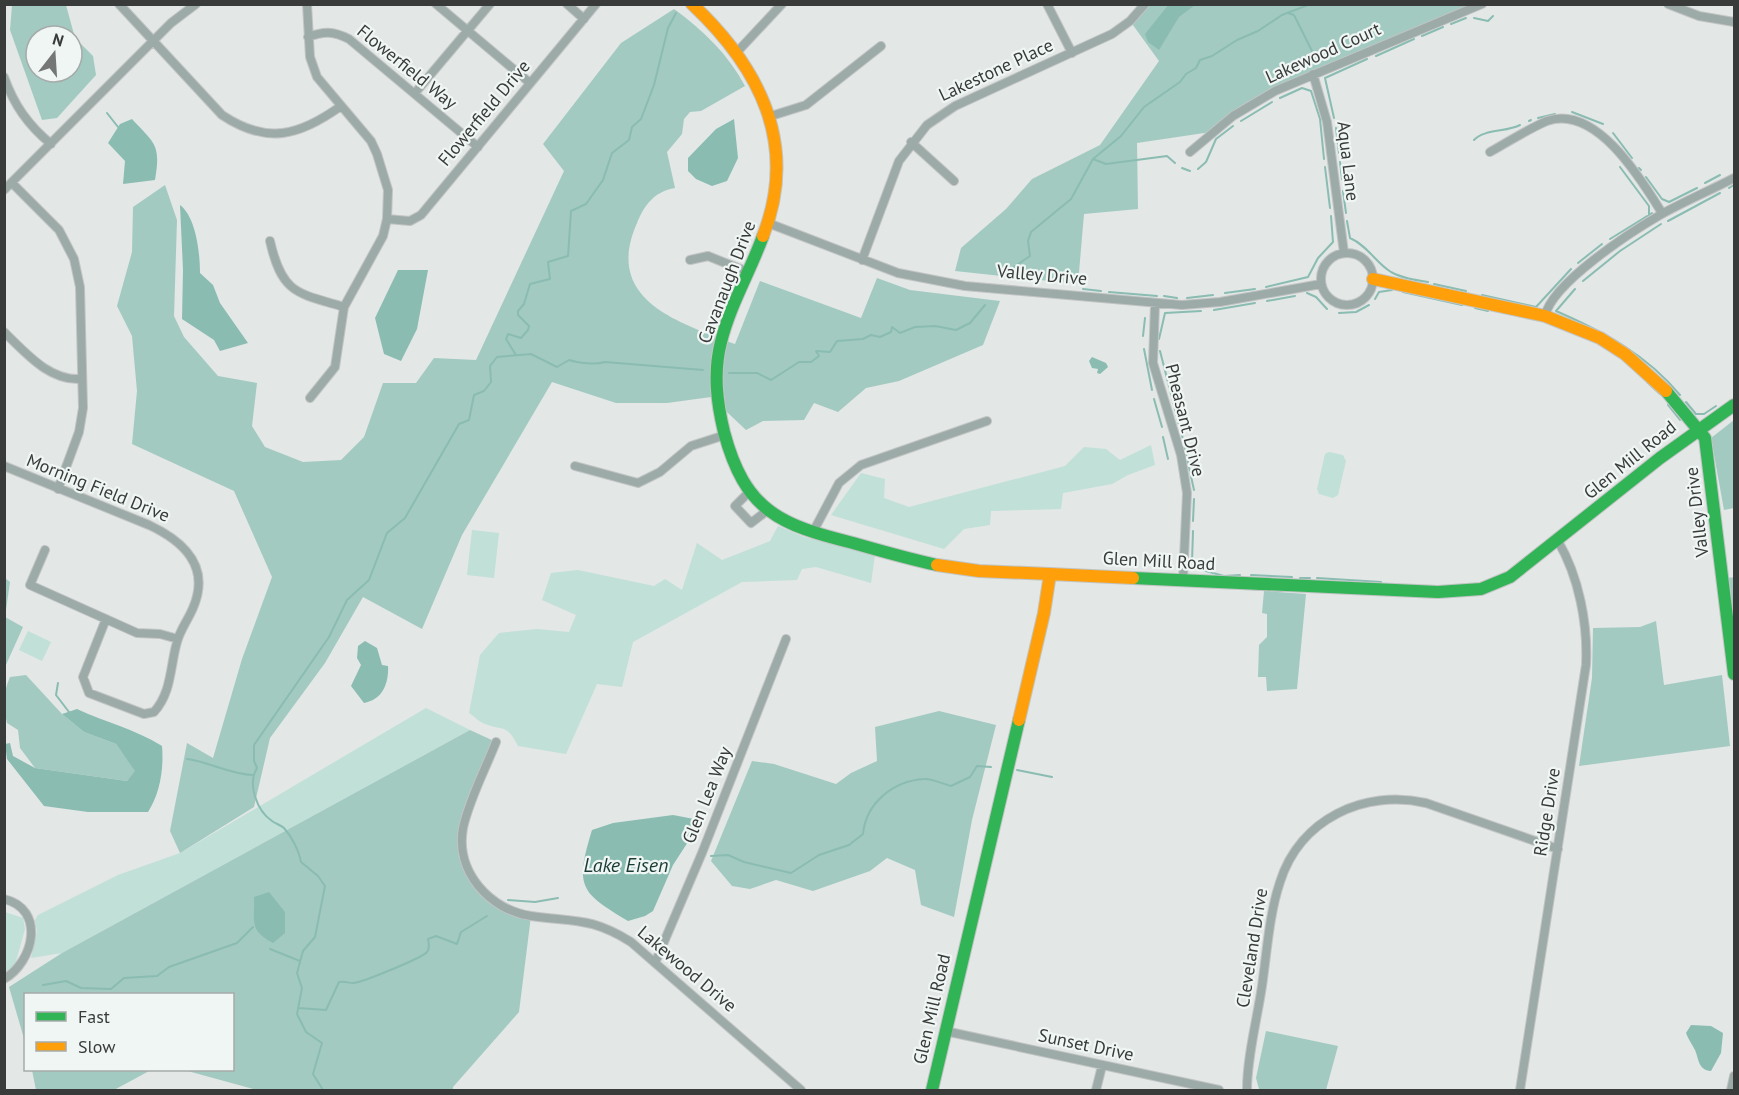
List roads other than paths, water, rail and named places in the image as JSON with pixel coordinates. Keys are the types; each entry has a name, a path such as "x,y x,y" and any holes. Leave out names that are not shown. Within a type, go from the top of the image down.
{"street":[{"path":"119,4 222,115 255,132 271,135 300,131 317,123 341,106"},
{"path":"4,190 152,41 187,9 196,4"},
{"path":"307,4 310,57 317,77 371,141 388,190 387,219 373,257 344,307 334,367 310,398"},
{"path":"436,4 530,83"},
{"path":"415,93 490,4"},
{"path":"567,4 584,19"},
{"name":"Flowerfield Drive","path":"387,219 415,220 596,4"},
{"name":"Cavanaugh Drive","path":"692,4 738,51 759,85 771,116 777,146 777,174 768,223 730,315 717,360 716,385 725,435 734,460 750,491 768,510 782,520 813,532 932,565 958,569 1050,574"},
{"path":"738,51 782,4"},
{"path":"1047,4 1072,54"},
{"name":"Lakestone Place","path":"862,260 899,161 911,142 934,119 955,106 1072,54 1122,27 1145,4"},
{"name":"Lakewood Court","path":"1190,152 1211,132 1248,106 1313,74 1482,4"},
{"path":"1668,4 1699,16 1734,22"},
{"name":"Flowerfield Way","path":"308,37 322,31 336,33 349,39 478,147"},
{"path":"771,116 806,105 881,46"},
{"name":"Aqua Lane","path":"1313,74 1327,122 1344,253"},
{"path":"5,80 22,115 32,129 51,144"},
{"path":"1490,152 1547,121 1559,119 1585,123 1605,138 1662,213"},
{"path":"911,142 954,181"},
{"path":"1545,316 1552,300 1566,285 1608,249 1662,213 1734,178"},
{"path":"12,183 59,230 74,259 80,287 83,408 79,432 58,489"},
{"name":"Valley Drive","path":"768,223 862,260 913,277 947,284 1155,304 1201,305 1321,284"},
{"path":"270,241 274,261 287,285 306,296 344,307"},
{"path":"1344,253 1361,257 1367,263 1373,279 1368,295 1353,304 1345,305 1329,299 1321,284 1323,267 1336,255 1344,253"},
{"path":"690,260 708,256 748,272"},
{"name":"Valley Drive","path":"1373,279 1545,316 1600,338 1625,354 1670,394 1698,429 1707,445 1734,674"},
{"name":"Pheasant Drive","path":"1155,304 1153,363 1180,455 1187,493 1183,580"},
{"path":"4,332 29,356 55,376 67,380 81,379"},
{"name":"Glen Mill Road","path":"932,1090 1044,613 1050,574 1429,592 1469,591 1491,586 1510,577 1698,429 1734,405"},
{"path":"813,532 839,483 861,465 987,421"},
{"path":"575,466 638,483 660,472 691,446 725,435"},
{"name":"Morning Field Drive","path":"4,466 149,525 171,536 186,548 194,563 198,589 194,606 178,639 171,678 154,712 144,714 89,693 84,685 82,677 106,619"},
{"path":"750,491 735,506 751,523 768,510"},
{"name":"Ridge Drive","path":"1520,1090 1587,651 1581,604 1558,541"},
{"path":"45,550 30,585 137,633 160,634 178,639"},
{"name":"Glen Lea Way","path":"655,963 698,862 786,639"},
{"name":"Lakewood Drive","path":"496,742 464,827 464,856 474,882 493,902 513,912 581,920 610,929 631,942 801,1090"},
{"name":"Cleveland Drive","path":"1247,1090 1280,882 1296,850 1320,824 1341,811 1365,802 1405,799 1426,803 1558,849"},
{"path":"4,899 23,908 28,916 32,934 21,965 16,972 4,979"},
{"name":"Sunset Drive","path":"945,1031 1219,1090"},
{"path":"1096,1090 1102,1066"},
{"path":"1731,1090 1734,1076"}],"water":[{"path":"1169,4 1195,5 1179,17 1159,50 1148,42 1145,34"},
{"path":"132,119 154,145 157,168 155,180 123,184 125,161 108,143 120,124"},
{"path":"734,119 738,158 727,181 712,186 696,179 688,171 688,158 716,129"},
{"path":"180,205 190,218 193,227 198,246 200,273 213,285 220,303 248,343 220,351 214,340 182,319 183,270"},
{"path":"398,270 428,270 417,329 401,361 384,354 375,318"},
{"path":"1092,357 1106,363 1108,367 1100,374 1097,373 1098,369 1092,368 1089,361"},
{"path":"365,641 377,648 382,665 388,666 388,673 386,685 380,695 364,703 351,686 361,665 357,658 358,646"},
{"path":"77,709 162,746 160,780 156,797 148,812 88,812 44,806 7,759 5,744 10,743 13,756 35,768 127,781 135,771 116,744 84,732 62,714"},
{"name":"Lake Eisen","path":"673,815 694,819 697,828 673,865 653,911 628,921 599,902 585,886 584,864 592,830 613,823"},
{"path":"269,892 285,912 285,933 273,943 260,934 254,924 254,897"},
{"path":"1691,1025 1711,1026 1723,1033 1721,1053 1711,1071 1701,1066 1686,1033"}],"waterway":[{"path":"1006,276 1030,256 1028,241 1031,232 1071,199 1093,159 1121,136 1144,107 1180,82 1186,74 1196,68 1200,60 1258,31 1282,15 1308,5 1325,4"},
{"path":"516,355 506,339 508,334 521,338 528,330 529,326 518,315 518,311 524,304 530,284 550,279 548,262 568,256 571,211 586,204 603,180 612,153 629,140 632,127 641,119 654,85 668,28 676,13"},
{"path":"1288,13 1294,15 1318,63"},
{"path":"1474,18 1488,21 1493,16"},
{"path":"1451,24 1466,18"},
{"path":"1422,36 1443,27"},
{"path":"1376,56 1414,39"},
{"path":"1334,118 1325,78 1367,59"},
{"path":"1280,98 1302,88 1311,91 1320,119 1324,159"},
{"path":"1241,121 1272,102"},
{"path":"1572,112 1603,124"},
{"path":"107,113 118,127"},
{"path":"1538,118 1555,114"},
{"path":"1474,140 1490,132 1520,125"},
{"path":"1198,169 1206,162 1216,139 1233,126"},
{"path":"1336,128 1339,153"},
{"path":"1613,133 1632,158"},
{"path":"1093,159 1106,164 1167,156 1175,163"},
{"path":"1340,162 1342,179"},
{"path":"1325,167 1330,208"},
{"path":"1620,167 1649,206 1649,215"},
{"path":"1182,168 1190,171"},
{"path":"1705,183 1720,175"},
{"path":"1646,177 1662,199 1669,202 1697,188"},
{"path":"1729,188 1734,185"},
{"path":"1343,191 1346,213"},
{"path":"1668,221 1720,193"},
{"path":"1610,239 1652,213"},
{"path":"1266,287 1308,277 1318,258 1333,242 1331,216"},
{"path":"1347,221 1350,238 1362,245 1385,268 1400,276 1428,282"},
{"path":"1583,281 1620,251 1661,224"},
{"path":"1578,263 1602,244"},
{"path":"1482,295 1536,307 1571,269"},
{"path":"1434,284 1466,291"},
{"path":"1083,289 1101,291"},
{"path":"1225,293 1255,289"},
{"path":"1575,289 1556,311 1591,327 1638,356 1667,380 1680,395"},
{"path":"1375,299 1379,292 1392,290"},
{"path":"1109,292 1157,296"},
{"path":"1403,292 1462,305"},
{"path":"1307,293 1316,297 1327,309"},
{"path":"1187,298 1213,295"},
{"path":"1164,296 1177,298"},
{"path":"1267,301 1295,296"},
{"path":"1214,310 1255,303"},
{"path":"729,373 757,373 771,380 799,362 811,362 819,356 816,351 830,352 837,341 863,339 871,335 880,337 891,332 892,327 900,333 915,327 935,326 956,330 970,323 985,305"},
{"path":"1339,313 1356,312 1369,305"},
{"path":"1475,308 1488,311"},
{"path":"1159,339 1165,313 1201,311"},
{"path":"1143,336 1145,318"},
{"path":"1144,349 1152,390"},
{"path":"1160,351 1179,425"},
{"path":"323,1090 313,1074 322,1043 306,1032 297,1014 302,988 297,973 303,951 315,937 325,886 318,876 301,862 297,849 283,827 267,817 258,804 253,789 254,774 257,768 254,761 254,745 329,637 347,600 369,580 387,533 405,518 459,424 469,420 474,395 484,391 491,382 490,366 497,357 531,354 557,367 569,360 703,370"},
{"path":"1647,382 1660,394"},
{"path":"1154,399 1162,427"},
{"path":"1686,402 1696,414 1704,414 1716,406"},
{"path":"1668,405 1680,420"},
{"path":"1182,435 1194,490"},
{"path":"1163,437 1168,459"},
{"path":"1193,521 1194,499"},
{"path":"1193,531 1192,562 1195,568 1224,576 1240,575"},
{"path":"1251,575 1292,577"},
{"path":"1300,578 1310,578"},
{"path":"1317,578 1381,582"},
{"path":"1250,589 1282,591"},
{"path":"58,683 56,695 69,712"},
{"path":"187,759 253,775"},
{"path":"711,856 728,855 744,862 791,873 819,855 849,845 863,834 869,813 875,804 892,789 924,779 951,786 970,777 977,766 991,767"},
{"path":"1017,770 1052,777"},
{"path":"508,900 535,902 558,898"},
{"path":"299,1008 326,1010 339,982 358,982 423,955 429,947 428,939 436,936 457,944 461,932 487,916"},
{"path":"43,985 66,981 81,988 111,989 124,978 157,976 169,967 237,943 253,927"},
{"path":"270,949 300,961"}]}
